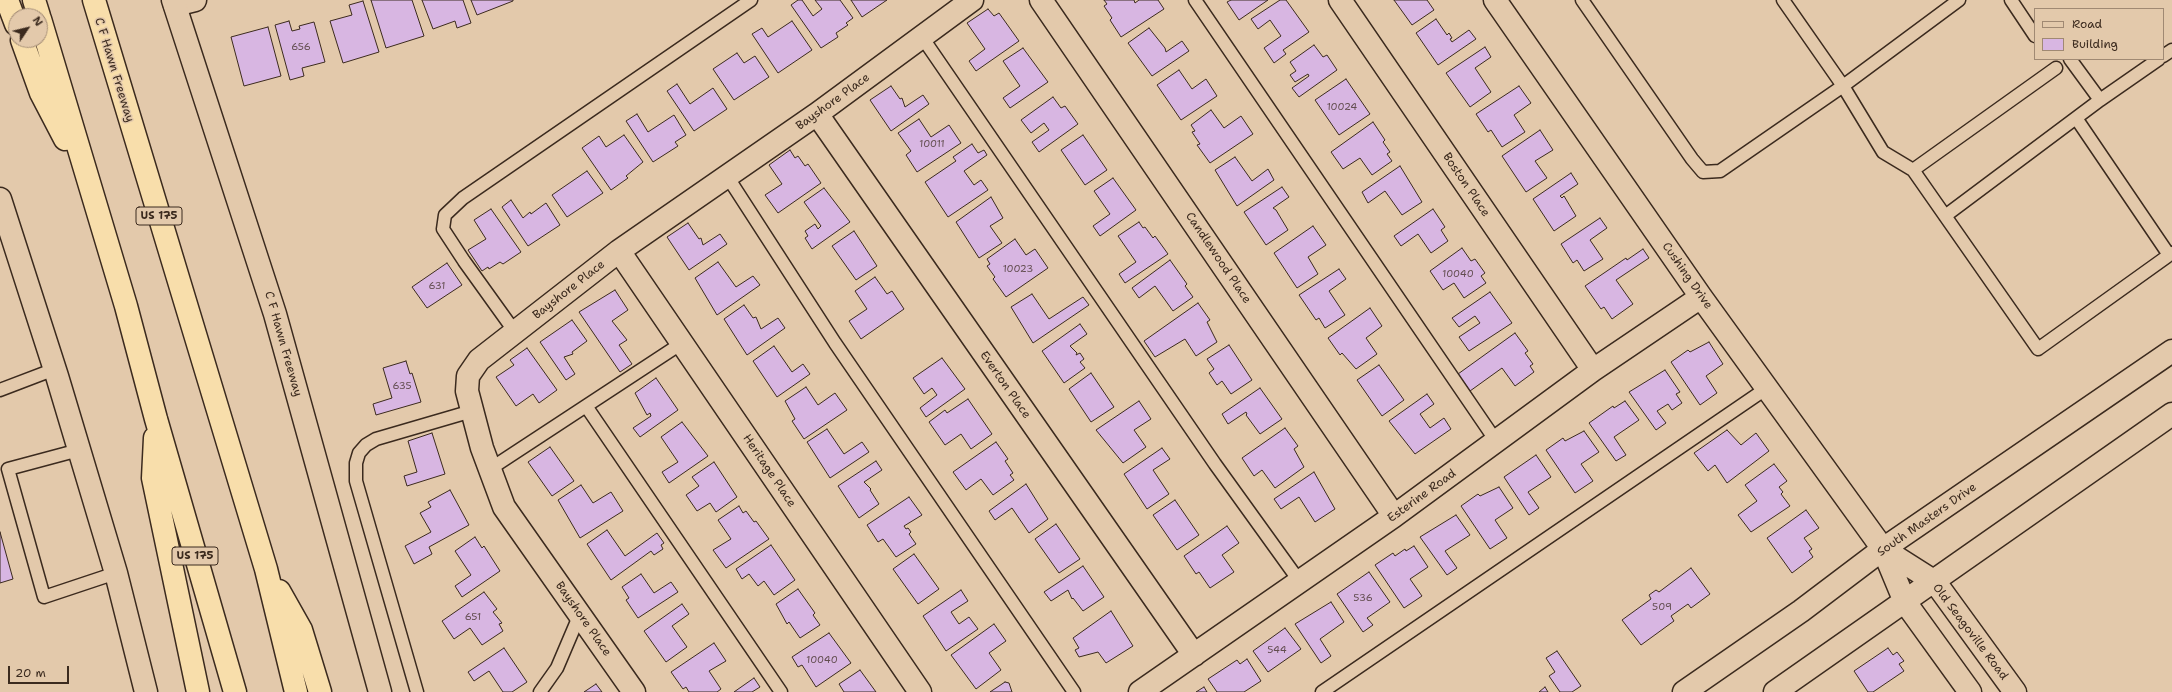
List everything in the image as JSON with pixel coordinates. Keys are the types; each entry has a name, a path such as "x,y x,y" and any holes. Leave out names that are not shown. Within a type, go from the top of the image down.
{"highway":[{"name":"C F Hawn Freeway","path":"94,0 266,569 296,692"},
{"name":"US 175","path":"48,44 126,306 156,419 235,692"},
{"path":"25,48 41,93 90,187"},
{"path":"156,419 153,478 198,692"},
{"path":"266,569 301,630 320,692"}],"street":[{"name":"Bayshore Place","path":"634,692 504,507 482,448 467,391 468,376 479,360 619,250 817,114 972,0"},
{"name":"Candlewood Place","path":"1041,0 1394,516"},
{"name":"Boston Place","path":"1340,0 1593,370"},
{"name":"Cushing Drive","path":"1495,0 1702,297 1883,549"},
{"name":"C F Hawn Freeway","path":"181,2 220,140 276,314 380,692"},
{"name":"Everton Place","path":"817,114 1194,655"},
{"path":"0,198 55,369 116,573 146,692"},
{"name":"Heritage Place","path":"619,250 920,692"},
{"name":"Esterine Road","path":"1140,692 1394,516 1593,370 1702,297"},
{"name":"South Masters Drive","path":"1684,692 1800,612 1883,549 2172,351"},
{"path":"1775,692 1935,582 2172,414"},
{"path":"1883,549 1905,602 1970,692"},
{"name":"Old Seagoville Road","path":"1883,549 1935,582 2015,692"}],"lane":[{"path":"515,332 464,261 443,228 445,214 463,198 751,0"},
{"path":"1195,0 1496,441"},
{"path":"1582,0 1692,159 1703,172 1720,171 1843,86 1959,0"},
{"path":"1783,0 1843,86 1883,152 1913,170 2038,349 2171,254 2076,118"},
{"path":"2011,0 2034,34"},
{"path":"922,37 1206,451 1300,582"},
{"path":"1913,170 2053,63 2065,60"},
{"path":"2070,60 2100,100"},
{"path":"1944,216 2100,100 2158,60"},
{"path":"727,176 835,343 1074,692"},
{"path":"490,469 682,343"},
{"path":"0,390 55,369"},
{"path":"1322,692 1768,388"},
{"path":"586,406 781,692"},
{"path":"417,692 356,481 356,463 359,453 366,445 376,439 472,411"},
{"path":"79,450 8,469 44,597 116,573"},
{"path":"540,692 557,668 580,614"}],"building":[{"path":"371,0 412,0 424,36 386,48"},
{"path":"422,0 463,0 471,23 457,28 455,21 433,29"},
{"path":"471,0 513,0 513,1 477,15"},
{"path":"798,0 802,0 813,16 822,9 815,0 840,0 853,18 846,23 848,25 836,33 838,37 821,48 791,5"},
{"path":"851,0 887,0 862,17"},
{"path":"1104,0 1134,0 1135,3 1139,0 1158,0 1164,9 1121,37 1110,20 1112,18 1104,6 1107,4"},
{"path":"1231,0 1268,0 1239,20 1227,2"},
{"path":"1280,0 1286,0 1309,32 1283,50 1286,54 1274,63 1264,48 1281,36 1270,20 1258,29 1251,19"},
{"path":"1394,0 1427,0 1434,10 1412,25"},
{"path":"363,1 379,52 343,63 330,21 352,15 349,5"},
{"path":"988,9 994,16 999,13 1019,41 976,71 969,61 985,49 967,23"},
{"path":"1436,19 1447,35 1449,33 1452,38 1450,39 1452,42 1469,30 1476,39 1438,65 1416,33"},
{"path":"289,21 292,31 300,29 299,26 314,22 325,62 302,68 304,76 290,80 275,25"},
{"path":"792,21 812,50 778,73 752,34 762,28 768,37"},
{"path":"268,27 281,76 244,86 231,37"},
{"path":"1149,28 1165,48 1166,52 1182,41 1189,51 1152,76 1128,43"},
{"path":"1314,45 1323,57 1327,55 1337,70 1299,97 1292,88 1309,76 1308,74 1295,82 1290,75 1296,71 1290,62"},
{"path":"1485,47 1491,57 1475,68 1491,92 1470,107 1446,73"},
{"path":"1023,48 1048,82 1010,108 1003,98 1020,86 1003,61"},
{"path":"737,53 744,63 755,56 769,77 734,100 713,69"},
{"path":"1179,70 1192,89 1206,79 1217,96 1181,120 1157,85"},
{"path":"1346,79 1370,114 1339,135 1315,100"},
{"path":"677,84 690,104 713,88 727,109 694,131 667,91"},
{"path":"891,86 900,99 902,98 905,107 923,95 929,104 891,131 870,100"},
{"path":"1519,86 1531,103 1514,115 1525,132 1502,147 1491,130 1488,132 1476,114"},
{"path":"1053,97 1061,108 1065,106 1078,124 1039,152 1032,142 1049,130 1044,123 1031,133 1021,120"},
{"path":"1211,110 1224,128 1241,116 1253,134 1210,163 1197,145 1200,144 1192,132 1195,131 1191,125"},
{"path":"637,114 648,132 674,115 686,135 675,142 678,146 653,162 626,121"},
{"path":"919,119 931,137 949,125 961,143 917,172 906,155 911,151 898,133"},
{"path":"1373,122 1385,140 1383,142 1390,152 1387,154 1392,161 1372,175 1360,158 1343,169 1331,152"},
{"path":"1540,130 1553,150 1535,161 1547,178 1526,192 1502,156"},
{"path":"624,135 643,162 626,176 628,178 611,190 582,148 599,136 606,147"},
{"path":"1083,135 1107,170 1085,185 1061,150"},
{"path":"972,144 978,153 984,150 987,155 964,171 974,185 981,180 988,190 948,217 925,182 956,161 953,157"},
{"path":"790,150 795,158 798,156 805,166 808,164 821,183 778,213 765,195 782,184 769,165"},
{"path":"1235,157 1252,181 1268,169 1274,180 1237,206 1215,170"},
{"path":"1400,166 1422,202 1402,215 1385,191 1368,203 1362,192"},
{"path":"587,171 603,193 567,217 552,195"},
{"path":"1571,173 1578,184 1560,196 1562,198 1564,196 1576,216 1554,231 1533,199"},
{"path":"1113,178 1136,210 1100,236 1093,226 1110,214 1094,191"},
{"path":"1282,187 1289,197 1273,208 1276,210 1288,230 1266,245 1244,212"},
{"path":"824,188 850,222 812,249 805,238 808,236 805,231 815,224 818,229 821,226 804,202"},
{"path":"991,197 1003,218 990,226 1002,243 979,258 956,222"},
{"path":"511,200 523,218 530,212 531,214 546,203 560,225 528,246 502,207"},
{"path":"491,209 521,252 503,264 500,262 489,269 488,267 482,271 468,250 486,239 474,220"},
{"path":"1433,209 1445,227 1441,230 1448,241 1431,253 1418,234 1401,246 1394,236"},
{"path":"1600,218 1607,228 1590,240 1603,259 1584,271 1577,260 1573,263 1561,244"},
{"path":"1139,222 1143,228 1145,227 1153,238 1155,236 1168,254 1125,283 1119,274 1136,262 1118,236"},
{"path":"688,223 699,239 701,238 703,245 720,234 727,244 689,270 667,237"},
{"path":"1313,226 1326,245 1308,257 1318,274 1297,288 1274,253"},
{"path":"854,231 877,266 856,280 832,246"},
{"path":"1015,239 1026,255 1035,249 1048,268 1006,297 993,279 995,277 987,266 990,264 987,259"},
{"path":"1462,248 1471,261 1475,259 1485,273 1481,276 1486,283 1464,298 1454,283 1443,290 1430,271"},
{"path":"1643,249 1649,258 1616,280 1633,304 1612,319 1604,307 1601,309 1585,286 1626,258 1627,260"},
{"path":"1170,260 1187,284 1185,286 1193,297 1173,311 1155,286 1139,298 1132,288"},
{"path":"718,262 736,287 753,276 760,285 717,315 695,278"},
{"path":"447,263 462,285 427,308 412,287"},
{"path":"1339,269 1346,279 1329,291 1345,315 1325,328 1319,318 1316,320 1299,295"},
{"path":"875,277 887,294 892,291 904,309 861,339 849,321 867,309 855,291"},
{"path":"615,290 628,310 612,321 627,340 619,345 632,364 620,372 579,312"},
{"path":"1490,292 1512,323 1469,351 1459,337 1480,323 1475,316 1459,327 1452,318"},
{"path":"1032,294 1049,319 1083,297 1089,305 1033,343 1011,307"},
{"path":"1198,303 1210,320 1207,322 1217,342 1196,356 1185,339 1155,357 1144,341"},
{"path":"744,305 753,318 756,317 761,329 778,318 785,328 747,355 724,319"},
{"path":"1370,308 1382,326 1366,338 1377,354 1356,369 1342,353 1340,355 1328,338"},
{"path":"572,320 587,341 572,352 573,354 564,357 575,374 566,380 540,342"},
{"path":"1080,324 1087,334 1070,346 1077,353 1076,355 1080,353 1084,359 1080,362 1085,368 1064,383 1042,351"},
{"path":"1515,333 1528,351 1525,353 1533,364 1530,366 1534,372 1515,386 1502,368 1470,391 1458,374"},
{"path":"1709,342 1723,364 1706,376 1717,393 1700,405 1671,362 1688,350 1690,352"},
{"path":"1229,345 1252,380 1231,394 1222,381 1217,385 1209,373 1214,369 1207,359"},
{"path":"774,346 792,372 803,364 810,374 777,397 753,361"},
{"path":"527,348 557,390 539,403 533,394 516,406 496,377 514,365 510,360"},
{"path":"942,358 965,389 926,417 920,408 937,395 932,388 924,394 913,378"},
{"path":"406,361 410,374 412,373 421,402 376,415 373,404 392,398 383,368"},
{"path":"1379,365 1404,400 1382,416 1357,380"},
{"path":"1665,370 1680,392 1676,394 1682,403 1672,410 1668,404 1657,411 1666,423 1656,430 1629,392"},
{"path":"1091,373 1114,407 1091,422 1069,389"},
{"path":"656,378 678,410 640,437 633,428 651,416 650,413 647,415 635,393"},
{"path":"806,387 818,405 835,393 847,410 804,439 792,421 795,419 785,401"},
{"path":"1260,388 1282,419 1260,434 1246,415 1246,412 1228,424 1222,414"},
{"path":"1427,394 1434,404 1420,414 1430,428 1444,418 1451,429 1415,454 1389,421"},
{"path":"968,399 992,434 971,449 961,434 945,445 929,422 945,410 947,413"},
{"path":"1139,401 1151,419 1134,430 1146,447 1123,463 1096,430"},
{"path":"1625,401 1639,420 1614,437 1626,455 1616,461 1589,423 1613,406 1614,408"},
{"path":"682,422 708,456 669,483 662,472 678,462 661,437"},
{"path":"1285,428 1298,446 1294,449 1304,467 1275,488 1262,470 1254,476 1242,458"},
{"path":"827,429 844,454 862,442 869,452 830,478 807,442"},
{"path":"1727,430 1741,445 1756,433 1769,451 1727,483 1715,465 1708,471 1694,453"},
{"path":"1584,431 1599,452 1581,464 1593,481 1575,493 1546,450 1563,438 1565,441"},
{"path":"432,433 445,474 407,486 404,476 417,472 408,441"},
{"path":"996,442 1008,459 1005,461 1013,473 1010,475 1014,480 993,495 981,479 966,490 953,472"},
{"path":"550,447 574,481 552,496 528,462"},
{"path":"1162,448 1170,459 1153,470 1169,494 1147,509 1124,474"},
{"path":"1536,455 1551,477 1528,492 1539,508 1529,515 1504,477"},
{"path":"876,461 882,470 864,482 871,489 870,490 879,504 859,518 838,486"},
{"path":"714,462 737,497 716,512 710,503 697,511 686,495 699,486 692,477"},
{"path":"1774,464 1787,481 1779,487 1783,492 1781,494 1790,506 1751,532 1738,515 1757,501 1745,485"},
{"path":"1314,472 1335,509 1315,522 1299,497 1281,509 1274,499"},
{"path":"1026,484 1048,519 1029,533 1012,508 995,520 989,511"},
{"path":"581,485 593,503 611,492 623,511 580,538 558,500"},
{"path":"1499,487 1513,508 1495,520 1507,538 1490,549 1461,506 1478,494 1480,496"},
{"path":"450,490 469,525 429,547 432,554 414,564 405,546 431,532 420,513 431,507 428,502"},
{"path":"909,497 922,515 904,526 911,532 909,534 916,544 896,557 883,539 878,542 867,525"},
{"path":"1175,500 1199,535 1177,550 1153,515"},
{"path":"739,506 743,513 746,511 754,522 756,521 769,539 726,568 713,550 731,539 718,520"},
{"path":"1806,510 1819,528 1804,538 1812,549 1809,551 1813,557 1792,573 1767,538"},
{"path":"1456,515 1470,535 1445,551 1457,568 1447,575 1420,537"},
{"path":"1056,524 1080,559 1059,573 1035,539"},
{"path":"1227,526 1239,543 1222,555 1234,572 1210,588 1199,572 1196,574 1184,556"},
{"path":"607,530 625,556 657,533 664,543 661,545 663,549 654,555 651,551 611,580 587,544"},
{"path":"0,532 13,579 0,583"},
{"path":"475,537 482,548 484,546 500,571 462,597 455,586 471,575 455,551"},
{"path":"771,545 795,580 774,595 764,581 758,586 749,574 742,579 736,569"},
{"path":"1414,546 1428,567 1410,579 1422,596 1404,608 1375,565 1393,553 1395,556 1405,549 1406,551"},
{"path":"914,554 939,589 918,604 893,569"},
{"path":"1083,566 1104,597 1083,611 1073,598 1072,599 1068,590 1051,601 1044,592"},
{"path":"1691,568 1710,594 1691,608 1688,604 1671,616 1674,621 1641,645 1622,620 1651,599 1649,595 1656,590 1659,592"},
{"path":"1369,572 1390,602 1367,618 1373,625 1363,632 1337,594"},
{"path":"641,574 654,593 671,582 678,592 638,618 626,600 629,598 622,587"},
{"path":"798,589 815,613 813,615 820,625 800,638 789,622 787,624 776,604"},
{"path":"961,590 968,601 951,612 959,624 969,617 978,629 946,651 923,616"},
{"path":"484,592 497,609 493,612 502,623 499,624 503,631 482,645 470,628 454,639 442,621"},
{"path":"1331,602 1344,622 1320,639 1331,656 1321,663 1295,624"},
{"path":"682,604 689,614 672,626 687,647 666,662 644,631"},
{"path":"1111,611 1133,646 1106,663 1098,652 1079,657 1075,650 1079,648 1073,638"},
{"path":"994,624 1006,641 989,653 1001,670 976,689 951,655"},
{"path":"1285,628 1301,649 1268,672 1253,651"},
{"path":"829,633 851,663 816,687 802,665 798,667 792,657"},
{"path":"714,643 726,661 709,671 721,689 717,692 689,692 686,687 683,689 671,672"},
{"path":"504,648 527,682 512,692 503,692 489,671 474,681 468,672"},
{"path":"1888,648 1893,655 1897,652 1904,661 1899,664 1904,671 1873,692 1868,692 1854,671"},
{"path":"1557,651 1581,686 1572,692 1560,692 1549,676 1555,672 1546,658"},
{"path":"1247,659 1261,681 1244,692 1217,692 1208,679 1237,660 1240,664"},
{"path":"860,670 876,692 844,692 839,684"},
{"path":"754,678 760,687 752,692 734,692"},
{"path":"1005,682 1009,683 1012,692 990,692"},
{"path":"596,684 602,692 584,692"},
{"path":"1204,687 1207,692 1196,692"},
{"path":"1545,687 1548,692 1539,692"}]}
